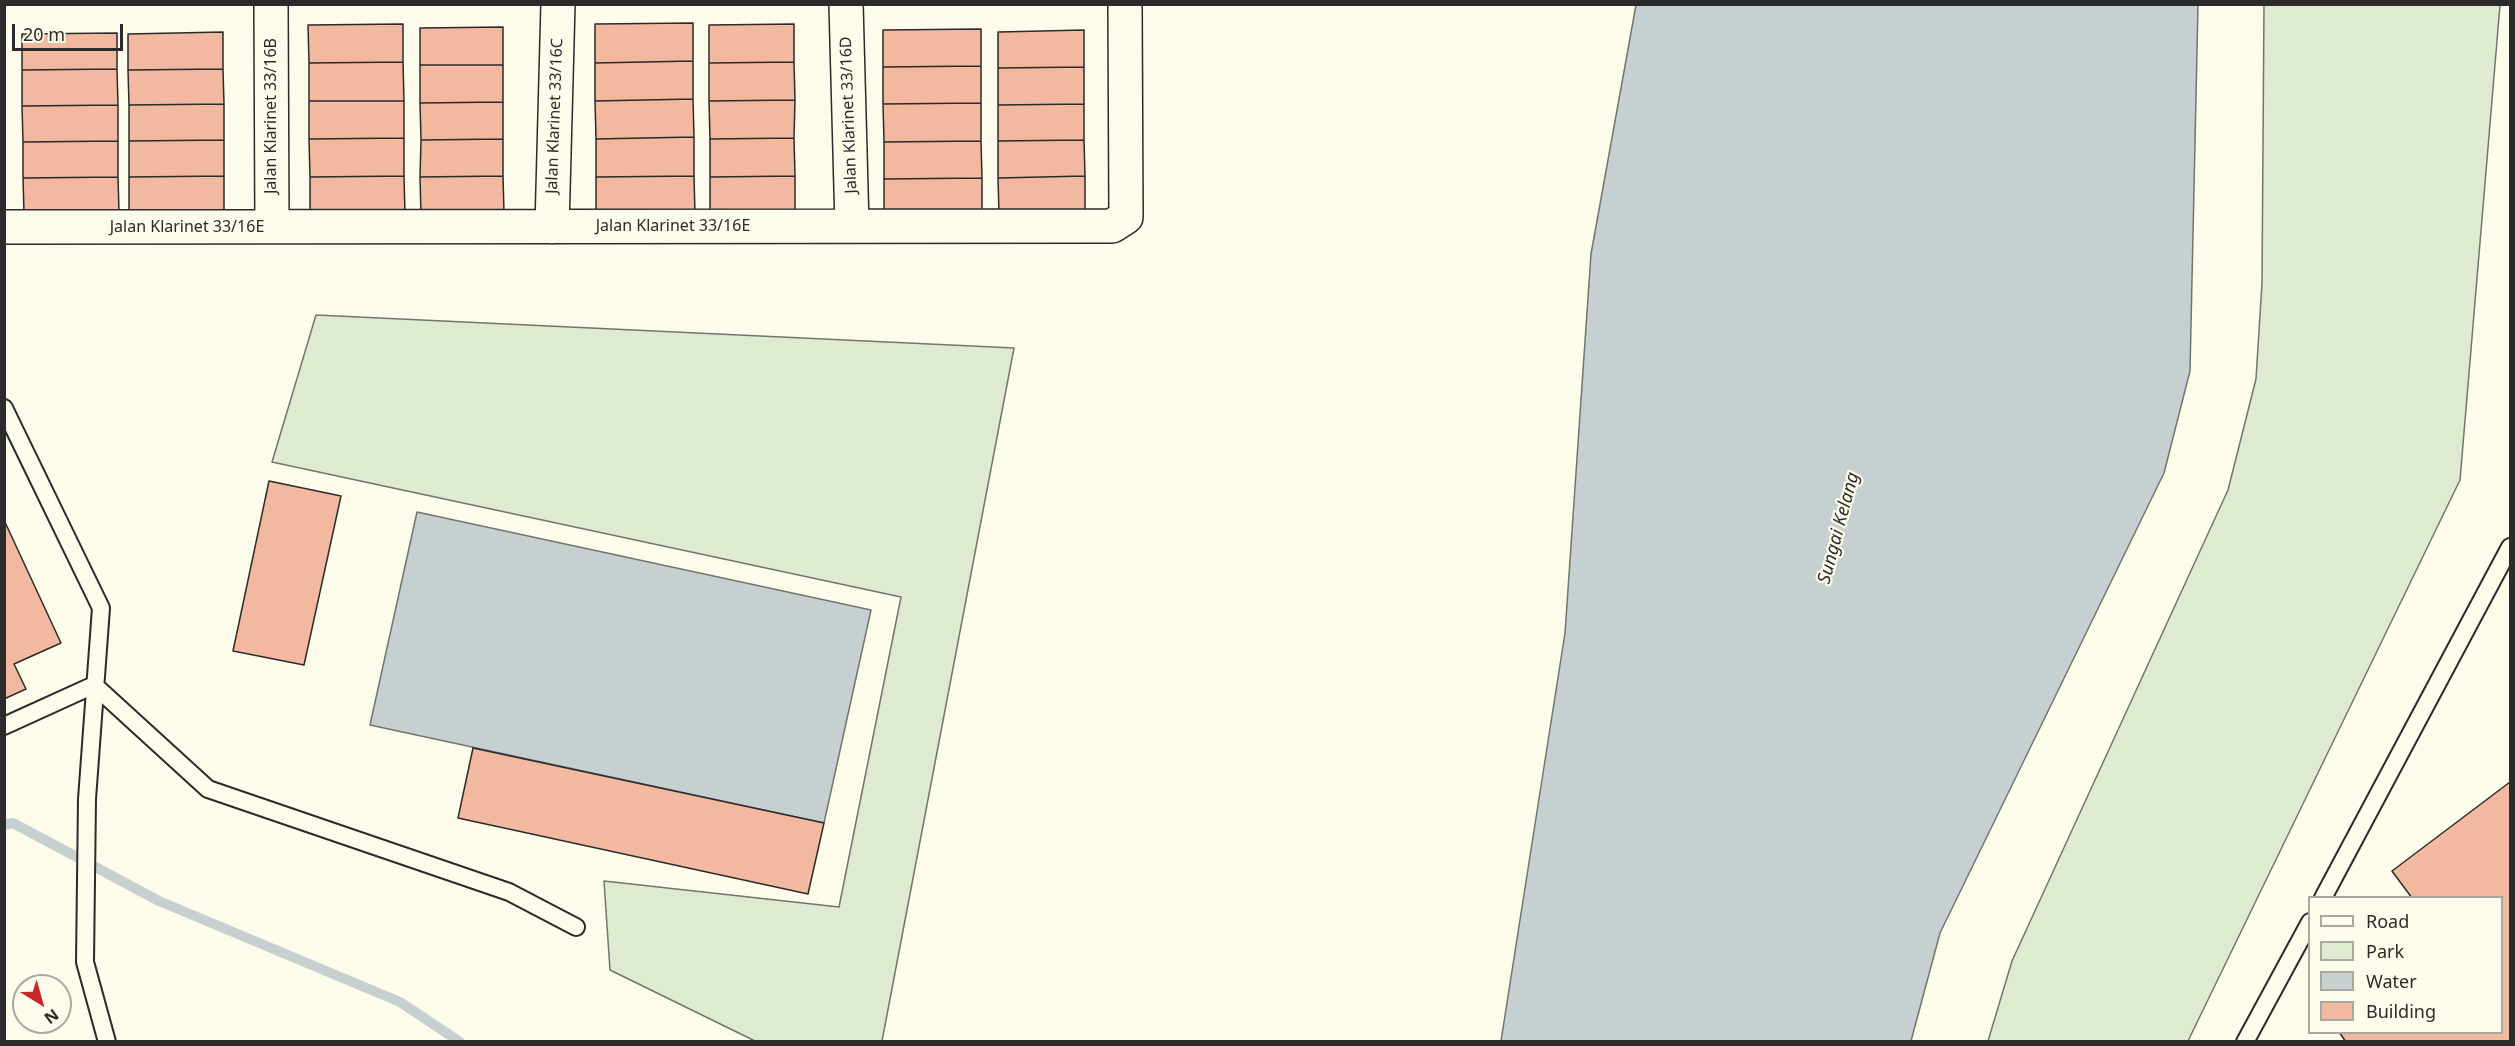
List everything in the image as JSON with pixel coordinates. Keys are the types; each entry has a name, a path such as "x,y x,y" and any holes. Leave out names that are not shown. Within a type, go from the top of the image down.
{"street":[{"name":"Jalan Klarinet 33/16B","path":"270,4 272,227"},
{"name":"Jalan Klarinet 33/16C","path":"552,227 558,4"},
{"name":"Jalan Klarinet 33/16D","path":"846,4 852,226"},
{"name":"Jalan Klarinet 33/16E","path":"4,227 1112,226 1126,217 1125,4"}],"lane":[{"path":"4,408 101,608 87,799 85,962 107,1041"},
{"path":"2323,896 2511,547"},
{"path":"4,726 94,685"},
{"path":"94,685 208,789 509,892 576,927"},
{"path":"2245,1041 2308,926"}],"green space":[{"path":"2264,5 2500,5 2460,480 2188,1041 1988,1041 2012,961 2228,490 2256,379 2262,283"},
{"path":"316,315 1014,348 882,1041 755,1041 610,970 604,881 839,907 901,597 272,462"}],"water":[{"name":"Sungai Kelang","path":"1636,5 2198,5 2190,371 2164,473 1940,933 1911,1041 1501,1041 1565,633 1591,254"},
{"path":"417,512 871,610 824,823 370,725"}],"building":[{"path":"693,23 693,61 595,63 595,24"},
{"path":"403,24 403,62 309,63 308,25"},
{"path":"794,24 794,62 709,63 709,25"},
{"path":"503,27 503,65 420,65 420,28"},
{"path":"981,29 981,66 883,67 883,30"},
{"path":"1084,30 1084,67 998,68 998,32"},
{"path":"223,32 223,69 128,70 128,34"},
{"path":"117,33 117,69 22,70 22,34"},
{"path":"693,61 693,99 595,101 595,63"},
{"path":"403,62 404,101 309,101 309,63"},
{"path":"794,62 795,100 709,101 709,63"},
{"path":"420,65 503,65 503,102 420,103"},
{"path":"981,66 981,103 883,104 883,67"},
{"path":"1084,67 1084,104 998,105 998,68"},
{"path":"117,69 118,105 22,106 22,70"},
{"path":"223,69 224,104 129,105 128,70"},
{"path":"693,99 694,137 596,139 595,101"},
{"path":"795,100 794,138 710,139 709,101"},
{"path":"309,101 404,101 404,138 309,139"},
{"path":"503,102 503,139 421,140 420,103"},
{"path":"981,103 981,141 884,142 883,104"},
{"path":"224,104 224,140 129,141 129,105"},
{"path":"1084,104 1084,140 998,141 998,105"},
{"path":"118,105 118,141 23,142 22,106"},
{"path":"694,137 694,176 596,177 596,139"},
{"path":"404,138 404,176 310,177 309,139"},
{"path":"794,138 795,176 710,177 710,139"},
{"path":"503,139 503,176 420,177 421,140"},
{"path":"224,140 224,176 129,177 129,141"},
{"path":"1084,140 1085,176 998,178 998,141"},
{"path":"118,141 118,177 23,178 23,142"},
{"path":"981,141 982,178 884,179 884,142"},
{"path":"224,176 224,211 129,213 129,177"},
{"path":"404,176 405,214 310,215 310,177"},
{"path":"503,176 504,213 421,215 420,177"},
{"path":"694,176 695,214 596,215 596,177"},
{"path":"795,176 795,214 710,215 710,177"},
{"path":"1085,176 1085,212 999,214 998,178"},
{"path":"118,177 119,212 24,214 23,178"},
{"path":"982,178 982,215 884,217 884,179"},
{"path":"269,481 341,496 304,665 233,651"},
{"path":"4,520 61,643 14,664 26,689 4,699"},
{"path":"473,748 824,823 808,894 458,818"},
{"path":"2510,782 2510,1042 2346,1042 2340,1034 2503,1034 2503,896 2411,896 2392,871"}],"waterway":[{"path":"4,825 13,823 159,901 400,1002 460,1042"}]}
